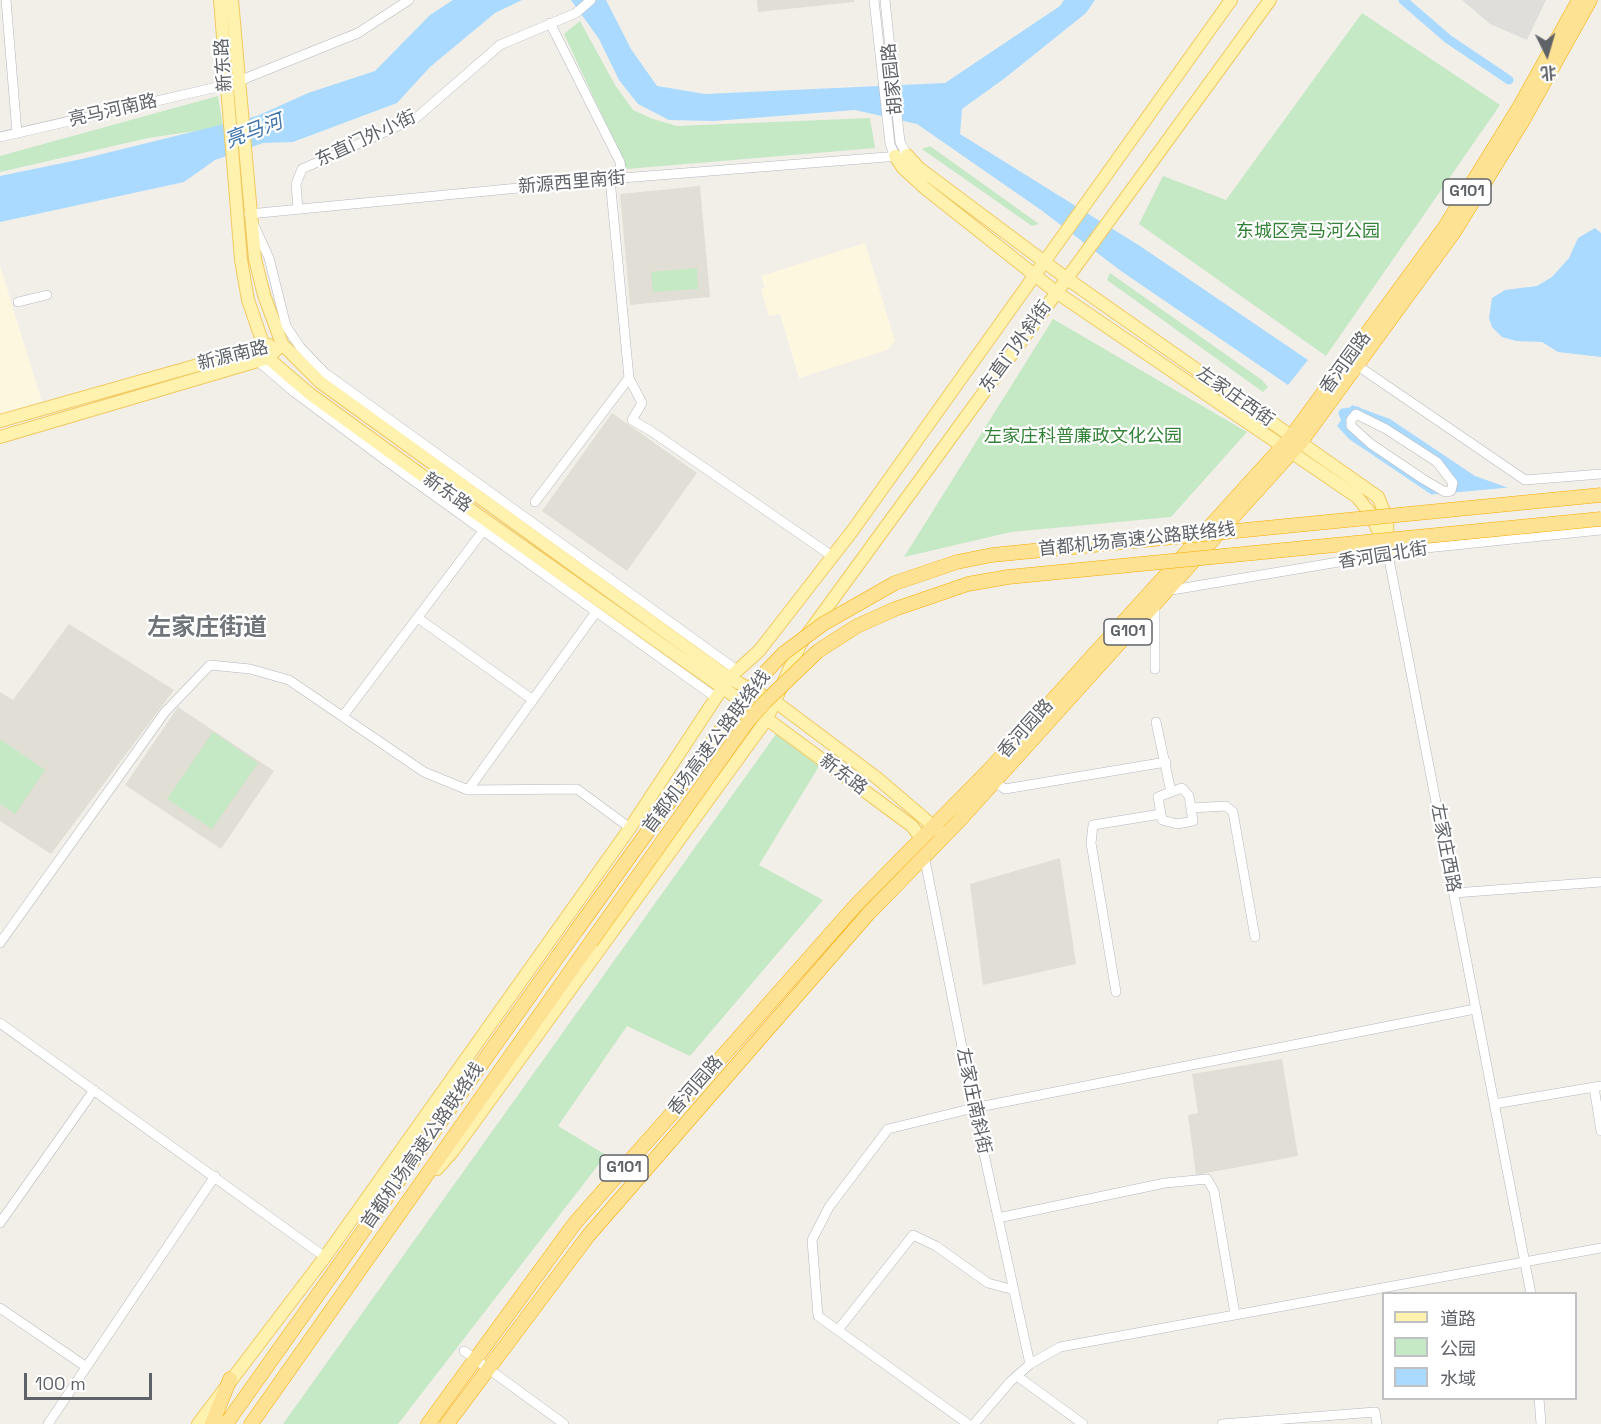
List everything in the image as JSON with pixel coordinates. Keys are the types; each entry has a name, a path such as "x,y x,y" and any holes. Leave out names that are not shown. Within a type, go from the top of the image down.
{"highway":[{"name":"香河园路","path":"1349,371 1445,227 1520,106 1579,0"},
{"name":"香河园路","path":"447,1424 588,1236 860,923 994,782 1166,591 1292,445 1454,232 1495,168 1590,0"},
{"name":"香河园路","path":"428,1424 469,1356 575,1223 857,904 991,768 1292,445"},
{"name":"首都机场高速公路联络线","path":"226,1424 755,683 784,653 823,624 895,584 957,562 992,555 1601,495"},
{"name":"首都机场高速公路联络线","path":"251,1424 748,721 818,651 857,626 895,609 968,584 1008,577 1601,519"},
{"path":"212,1424 230,1378"}],"main road":[{"name":"新东路","path":"220,0 228,108 249,214 255,259 264,295 282,344 320,382 733,675 777,703 945,836"},
{"name":"新东路","path":"232,0 239,81 239,170 246,290 263,360 718,693 767,719 912,826 921,838"},
{"name":"东直门外斜街","path":"198,1424 230,1378 325,1257 630,828 718,693 733,675 759,651 832,556 1231,0"},
{"name":"东直门外斜街","path":"401,1210 453,1151 767,719 777,703 801,644 1270,0"},
{"path":"901,156 1045,261"},
{"path":"901,156 903,168 926,189 1036,273"},
{"name":"左家庄西街","path":"1045,261 1292,445"},
{"name":"左家庄西街","path":"1036,273 1056,292 1292,445"},
{"name":"新源南路","path":"0,421 258,347 282,344"},
{"name":"新源南路","path":"0,436 263,360 282,344"},
{"name":"左家庄西路","path":"1292,445 1357,497 1371,514 1388,554"}],"street":[{"path":"6,0 17,133"},
{"path":"239,81 357,33 409,0"},
{"path":"591,0 576,12 550,23 620,162 622,178"},
{"name":"胡家园路","path":"874,0 882,75 895,143 901,156"},
{"name":"胡家园路","path":"885,0 893,74 895,143"},
{"name":"东直门外小街","path":"298,209 296,184 302,169 416,118 500,45 550,23"},
{"name":"亮马河南路","path":"0,137 226,85"},
{"name":"新源西里南街","path":"249,214 610,179 901,156"},
{"path":"610,179 629,378 642,403 632,420 651,430 832,556"},
{"path":"249,214 269,258 286,326 300,347 325,373 733,675"},
{"path":"18,302 47,295"},
{"path":"263,360 317,409 485,532 596,612 718,693"},
{"path":"1349,371 1525,480 1601,474"},
{"path":"535,502 629,378"},
{"path":"1356,414 1386,429 1437,462 1454,483 1451,491 1445,492 1423,479 1371,444 1351,426 1351,420 1356,414"},
{"name":"香河园北街","path":"1166,591 1388,554 1601,530"},
{"path":"346,718 485,532"},
{"name":"左家庄西路","path":"1388,554 1531,1292"},
{"path":"1155,602 1155,669"},
{"path":"468,790 596,612"},
{"path":"420,619 533,700"},
{"path":"0,943 165,712 210,665 250,669 289,680 424,772 468,790 576,789 630,828"},
{"path":"1156,722 1171,792"},
{"path":"994,782 1005,789 1166,762"},
{"path":"1182,788 1189,796 1191,808 1193,822 1177,824 1162,820 1158,797 1182,788"},
{"path":"1191,808 1226,806 1233,812 1255,937"},
{"path":"1116,992 1091,843 1093,825 1161,814"},
{"name":"左家庄南斜街","path":"921,838 974,1108 1030,1364"},
{"path":"1454,893 1601,882"},
{"path":"968,1424 818,1316 812,1240 829,1207 888,1129 974,1108 1475,1009"},
{"path":"0,1023 325,1257"},
{"path":"1494,1104 1598,1086 1601,1131"},
{"path":"0,1223 94,1090"},
{"path":"48,1424 214,1176"},
{"path":"998,1218 1165,1183 1207,1179 1214,1191 1235,1314"},
{"path":"838,1330 913,1234 936,1246 988,1283 1014,1290"},
{"path":"974,1424 1030,1364 1060,1347 1525,1260 1601,1248"},
{"path":"0,1308 85,1366"},
{"path":"469,1356 564,1424"},
{"path":"1017,1376 1083,1424"},
{"path":"1539,1400 1541,1424"},
{"path":"1222,1424 1375,1412 1377,1424"}],"shaded area":[{"path":"757,0 854,0 854,2 758,12"},
{"path":"1462,0 1546,0 1527,40 1490,24"},
{"path":"700,186 710,297 630,305 620,194"},
{"path":"865,243 895,341 887,350 799,378 780,314 769,316 761,289 765,287 761,276"},
{"path":"0,266 42,402 0,414"},
{"path":"612,413 697,473 627,571 542,511"},
{"path":"69,624 174,690 51,854 0,821 0,692 13,700"},
{"path":"178,707 274,771 221,849 125,785"},
{"path":"1060,858 1076,964 983,985 970,884"},
{"path":"1282,1059 1298,1156 1196,1175 1188,1115 1198,1113 1192,1074"}],"green space":[{"name":"东城区亮马河公园","path":"1362,13 1500,105 1326,356 1139,224 1163,176 1226,200"},
{"path":"580,21 615,85 633,110 653,119 677,126 870,118 875,148 627,169 564,34"},
{"path":"218,96 223,127 148,138 0,172 0,156"},
{"path":"930,146 1039,224 1032,226 922,149"},
{"path":"697,268 698,289 653,292 651,272"},
{"path":"1110,273 1262,380 1268,387 1263,392 1107,280"},
{"name":"左家庄科普廉政文化公园","path":"1053,319 1247,432 1171,517 1011,532 904,557"},
{"path":"213,732 258,763 212,829 167,799"},
{"path":"776,734 819,766 759,865 823,900 690,1056 627,1026 558,1126 606,1155 398,1424 283,1424"},
{"path":"0,739 45,770 15,814 0,804"}],"water":[{"name":"亮马河","path":"453,0 522,0 495,13 430,67 397,103 293,142 263,143 215,160 184,182 0,222 0,176 82,159 257,116 308,93 375,71 430,15"},
{"path":"571,0 606,0 631,49 657,86 705,94 945,83 1060,6 1064,0 1095,0 1086,13 1005,78 962,109 960,134 1140,246 1308,360 1288,385 1121,271 1041,210 917,124 855,110 714,121 669,120 638,104 619,80 599,39"},
{"path":"1595,228 1601,233 1601,357 1558,352 1542,342 1516,341 1502,337 1492,327 1489,318 1492,298 1505,290 1537,286 1552,277 1569,258 1578,238"},
{"path":"1352,405 1390,419 1475,476 1537,498 1601,507 1432,495 1349,439 1337,426","holes":["1356,414 1437,462 1453,484 1445,492 1351,426"]}],"pier":[{"path":"1514,487 1537,495 1601,488 1601,510 1522,517 1427,495"}],"waterway":[{"path":"1403,0 1448,39 1509,80"},
{"path":"1349,428 1343,413 1357,411"}],"district":[{"name":"左家庄街道","path":"207,628"}]}
